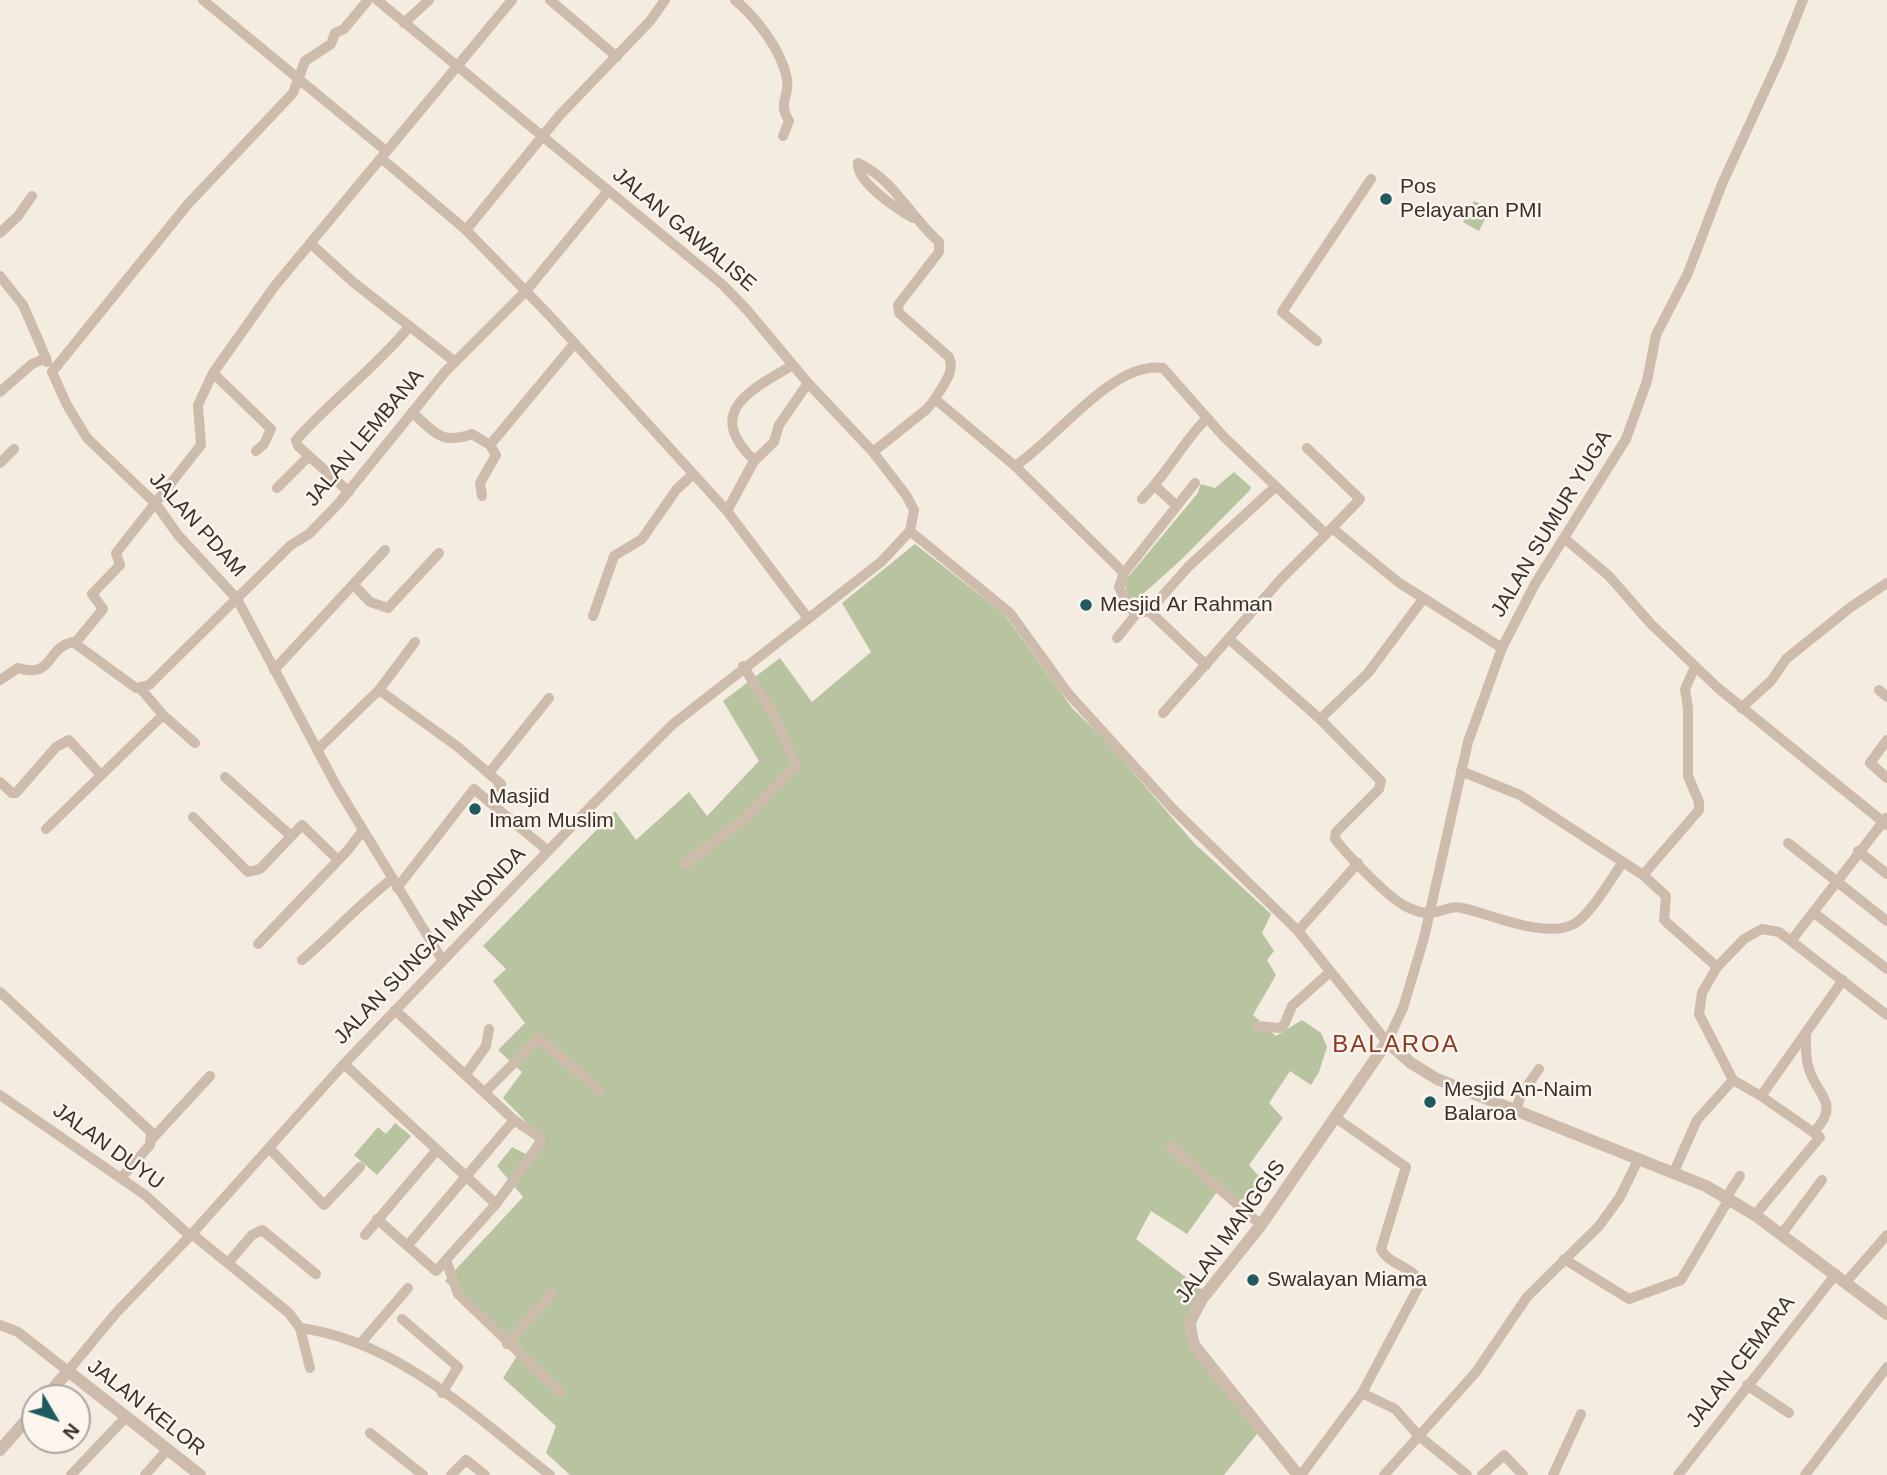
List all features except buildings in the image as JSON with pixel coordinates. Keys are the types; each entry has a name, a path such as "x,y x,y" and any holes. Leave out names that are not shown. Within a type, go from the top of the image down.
{"street":[{"path":"203,0 384,154 466,230 526,291 727,511 807,617"},
{"path":"52,372 193,198 293,93 308,59 331,44 335,33 344,29 369,0"},
{"name":"JALAN GAWALISE","path":"377,0 723,285 808,383 873,452 906,495 914,510 910,531"},
{"path":"404,23 429,0"},
{"path":"76,642 103,610 92,594 120,565 116,552 201,445 198,405 213,373 310,243 512,0"},
{"path":"550,0 617,57"},
{"path":"466,230 542,136 617,57 665,0"},
{"path":"736,1 754,0"},
{"name":"JALAN SUMUR YUGA","path":"1387,1042 1403,1008 1430,915 1461,771 1502,648 1535,584 1626,439 1647,381 1656,335 1688,273 1722,184 1780,58 1803,0"},
{"path":"736,1 773,44 787,78 782,108 789,121 783,136"},
{"path":"873,452 927,409 950,373 952,364 949,357 899,313 898,305 939,252 939,242 917,220 902,197 875,172 858,163 859,172 874,188 899,210 917,220"},
{"path":"1317,341 1282,312 1371,179"},
{"name":"JALAN LEMBANA","path":"142,689 291,545 312,531 349,492 454,361 526,291 608,191"},
{"path":"0,233 18,216 32,196"},
{"path":"310,243 409,327 454,361"},
{"name":"JALAN PDAM","path":"0,276 23,305 67,405 87,438 237,599 317,750 443,961"},
{"path":"349,492 296,443 297,439 346,388 383,358 409,327"},
{"path":"490,444 574,344"},
{"path":"0,392 32,363 46,358"},
{"path":"754,460 733,437 730,424 741,399 793,365"},
{"path":"1015,466 1034,454 1120,378 1147,366 1163,368 1275,487 1389,575 1502,648"},
{"path":"213,373 271,429 264,444 256,451"},
{"path":"727,511 754,460 772,444 779,425 808,383"},
{"path":"935,399 1015,466 1124,573"},
{"path":"412,412 437,434 448,439 472,434 490,444 496,455 480,483 482,496"},
{"path":"1142,499 1155,486 1185,440 1208,418"},
{"path":"1163,713 1281,579 1360,499 1307,447"},
{"path":"0,463 14,449"},
{"path":"277,488 309,456"},
{"path":"593,615 614,556 642,539 676,491 692,475"},
{"path":"1195,483 1124,573 1119,587 1129,608 1137,613 1149,611 1189,566 1275,487"},
{"path":"1155,486 1177,506"},
{"path":"910,531 1010,613 1067,692 1173,809 1298,931 1387,1042 1411,1063 1437,1079 1515,1112 1639,1158 1727,1198 1755,1215 1887,1314"},
{"name":"JALAN SUNGAI MANONDA","path":"57,1384 116,1314 191,1235 344,1064 673,724 743,666 881,562 910,531"},
{"path":"1564,538 1609,576 1646,619 1741,708 1886,821 1858,851 1791,941"},
{"path":"274,670 385,550"},
{"path":"354,584 370,602 388,608 439,552"},
{"path":"1741,708 1771,681 1786,659 1851,607 1887,583"},
{"path":"1320,719 1368,673 1423,599"},
{"path":"1149,611 1206,664"},
{"path":"1117,638 1137,613"},
{"path":"1229,639 1320,719 1381,781 1379,789 1335,834 1335,839 1399,902 1430,915 1460,907 1510,924 1543,927 1572,925 1584,915 1623,862"},
{"path":"0,680 15,669 40,671 63,646 76,642 133,687 142,689 163,715 195,743"},
{"path":"317,750 379,691 415,642"},
{"path":"684,865 742,821 796,766 774,715 743,666"},
{"path":"1643,875 1699,810 1700,804 1688,776 1688,708 1685,688 1695,667"},
{"path":"379,691 489,773 501,785 489,802"},
{"path":"489,773 550,698"},
{"path":"46,829 163,715"},
{"path":"0,782 12,793 16,793 56,747 69,740 101,775"},
{"path":"1887,740 1870,763 1887,778"},
{"path":"1461,771 1520,795 1643,875 1666,896 1664,920 1717,967"},
{"path":"225,777 290,835"},
{"path":"302,960 329,937 359,904 394,883 470,790 474,789 548,851"},
{"path":"192,817 248,872 260,869 302,825 337,859"},
{"path":"258,944 363,830"},
{"path":"1788,843 1887,921"},
{"path":"1858,851 1887,874"},
{"path":"1298,931 1358,863"},
{"path":"1813,912 1887,969"},
{"path":"1755,1215 1820,1139 1815,1131 1733,1080 1699,1014 1702,993 1717,967 1744,939 1762,929 1779,932 1887,1015"},
{"path":"1257,1026 1279,1028 1284,1025 1292,1006 1330,972"},
{"path":"1761,1096 1843,980"},
{"path":"0,992 144,1124 152,1139"},
{"path":"377,1219 436,1271 496,1204 540,1146 538,1136 514,1120 395,1010"},
{"path":"466,1074 486,1046 489,1029"},
{"path":"1806,1032 1809,1071 1827,1105 1827,1114 1815,1131"},
{"path":"485,1091 539,1038 600,1091"},
{"name":"JALAN MANGGIS","path":"1300,1475 1209,1364 1190,1334 1189,1323 1202,1299 1261,1225 1387,1042"},
{"path":"344,1064 496,1204"},
{"path":"1515,1112 1521,1095 1539,1069"},
{"path":"121,1178 150,1145 152,1139 210,1076"},
{"path":"1673,1174 1697,1120 1733,1080"},
{"name":"JALAN DUYU","path":"0,1095 154,1202 284,1309 300,1328"},
{"path":"1300,1475 1362,1393 1420,1281 1384,1256 1381,1249 1406,1167 1336,1118"},
{"path":"408,1245 514,1120"},
{"path":"1170,1146 1261,1225"},
{"path":"268,1148 324,1205 360,1167"},
{"path":"365,1235 436,1151"},
{"path":"1384,1475 1476,1372 1527,1297 1583,1243 1612,1210 1639,1158"},
{"path":"1564,1259 1629,1299 1661,1289 1684,1277 1740,1176"},
{"path":"1781,1235 1822,1180"},
{"path":"228,1263 252,1235 262,1230 316,1274"},
{"name":"JALAN CEMARA","path":"1678,1475 1747,1385 1841,1278 1887,1235"},
{"path":"446,1260 458,1294 507,1344 560,1392"},
{"path":"360,1344 408,1289"},
{"path":"507,1344 552,1293"},
{"path":"402,1320 458,1367 442,1393"},
{"path":"0,1325 18,1332 68,1371"},
{"path":"310,1368 300,1328 331,1332 360,1344 442,1393 550,1475"},
{"path":"1805,1475 1887,1367"},
{"name":"JALAN KELOR","path":"68,1371 200,1475"},
{"path":"1747,1385 1788,1413"},
{"path":"1362,1393 1395,1409 1419,1436 1467,1475"},
{"path":"1553,1475 1581,1414"},
{"path":"71,1475 125,1418"},
{"path":"0,1450 21,1426"},
{"path":"370,1433 423,1475"},
{"path":"145,1475 167,1450"},
{"path":"1482,1475 1504,1455 1523,1475"},
{"path":"451,1475 467,1461 485,1475"}],"green space":[{"path":"1474,201 1490,209 1479,231 1463,222"},
{"path":"1234,472 1251,487 1250,490 1181,560 1135,601 1130,601 1124,582 1197,494 1201,484 1215,488"},
{"path":"915,544 1004,614 1073,709 1105,740 1194,843 1271,914 1262,933 1274,951 1267,960 1276,975 1253,1015 1276,1036 1302,1020 1321,1033 1327,1047 1319,1072 1311,1085 1290,1071 1269,1103 1283,1118 1249,1165 1263,1181 1248,1207 1221,1186 1187,1234 1151,1211 1136,1239 1209,1295 1196,1324 1199,1360 1261,1429 1224,1475 570,1475 546,1453 556,1426 503,1378 522,1348 445,1281 523,1197 497,1166 512,1147 526,1154 539,1135 503,1098 522,1072 498,1050 525,1023 493,981 506,969 483,946 615,811 636,840 689,792 707,816 759,761 723,701 780,658 812,702 871,652 842,603"},
{"path":"395,1123 411,1136 377,1175 354,1155 378,1127 386,1134"}],"place":[{"name":"Pos Pelayanan PMI","path":"1386,199"},
{"name":"Mesjid Ar Rahman","path":"1086,605"},
{"name":"Masjid Imam Muslim","path":"475,809"},
{"name":"Mesjid An-Naim Balaroa","path":"1430,1102"},
{"name":"Swalayan Miama","path":"1253,1280"}],"district":[{"name":"BALAROA","path":"1396,1045"}]}
